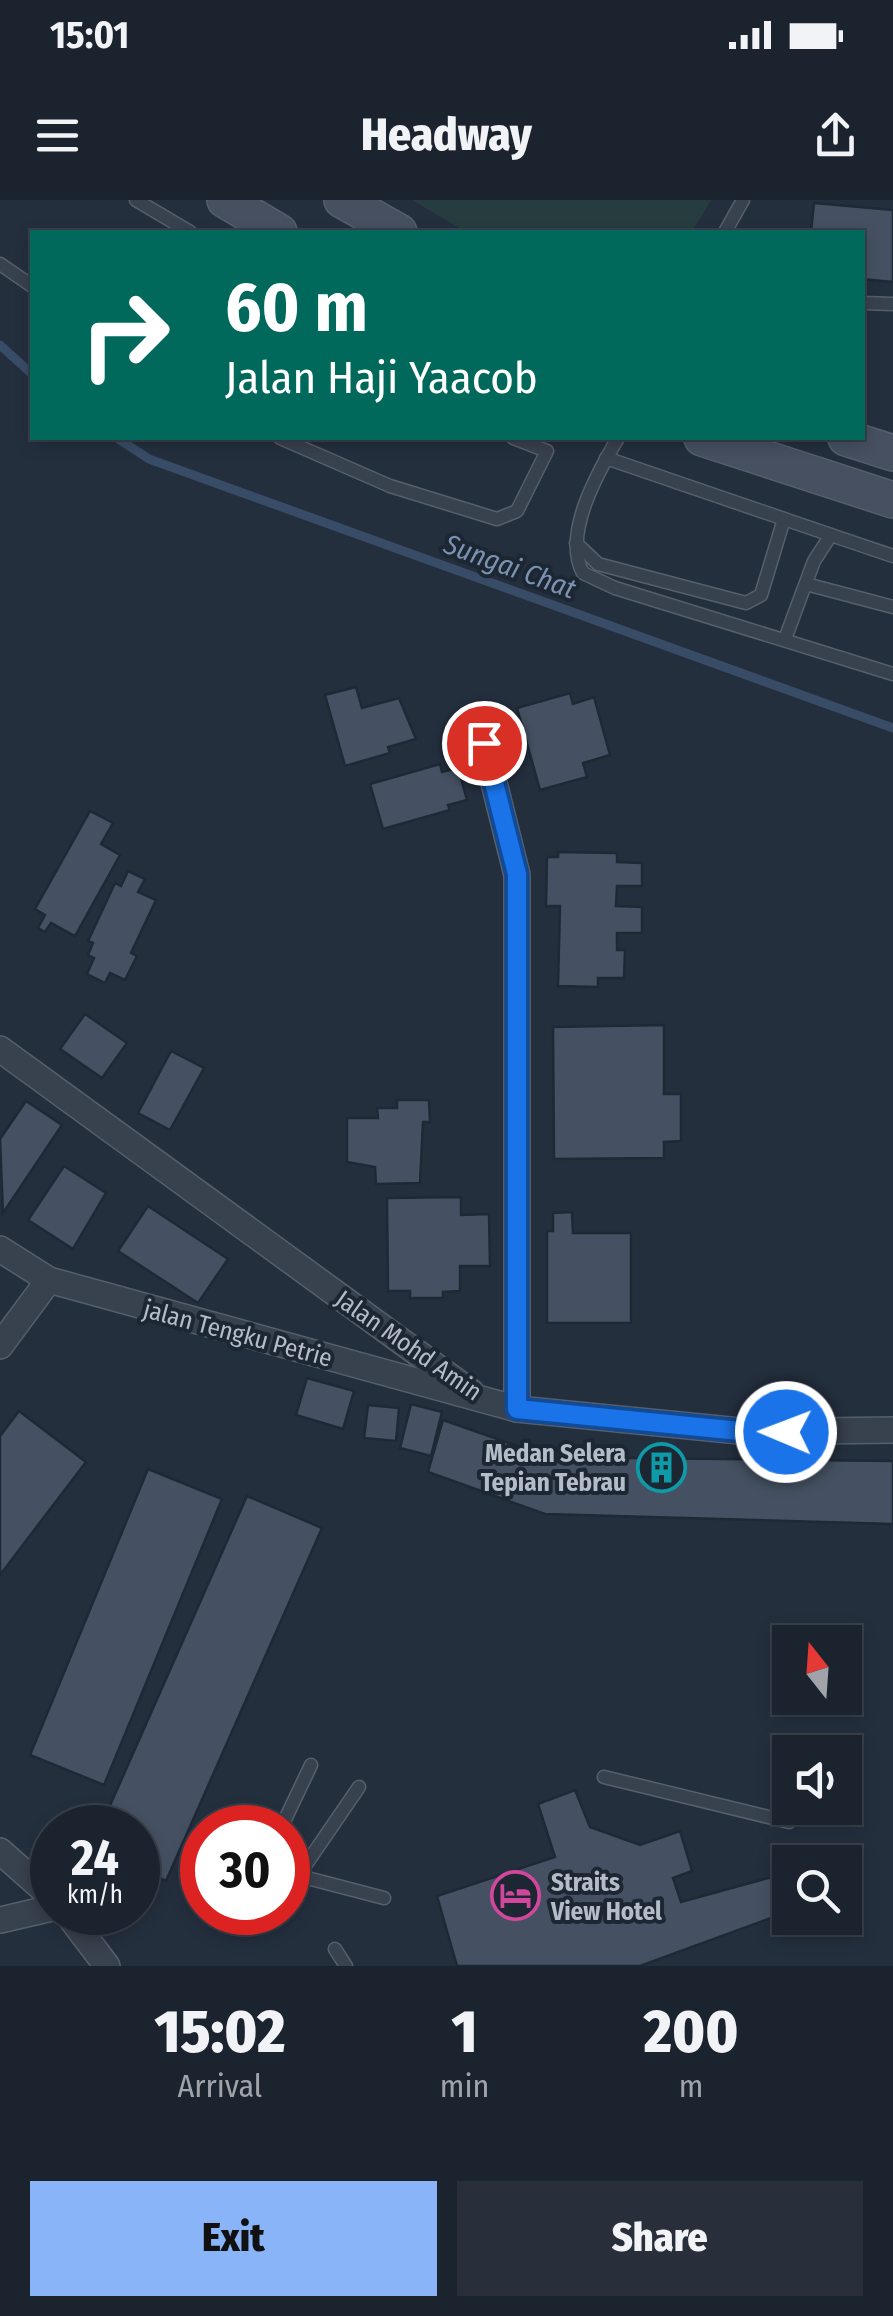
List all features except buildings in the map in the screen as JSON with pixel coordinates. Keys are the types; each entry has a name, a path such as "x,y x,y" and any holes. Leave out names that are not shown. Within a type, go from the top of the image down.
{"main road":[{"path":"225,200 277,230"},
{"path":"342,200 395,230"},
{"path":"708,440 893,500"},
{"path":"852,440 893,453"}],"street":[{"path":"484,743 517,874 517,1409"},
{"name":"Jalan Mohd Amin","path":"0,1049 484,1401 517,1409 750,1432 893,1430"},
{"name":"jalan Tengku Petrie","path":"0,1249 49,1280 484,1401"},
{"path":"0,1346 49,1280"},
{"path":"0,1851 30,1877"},
{"path":"0,1920 30,1913"},
{"path":"83,1935 106,1966"}],"lane":[{"path":"136,200 187,230"},
{"path":"726,230 744,200"},
{"path":"0,264 30,285"},
{"path":"865,303 893,304"},
{"path":"285,440 390,486 497,520 516,511 546,451 518,440"},
{"path":"617,440 606,458 576,543 583,573 893,674"},
{"path":"606,458 893,556"},
{"path":"576,543 598,564 746,604 761,595 784,519"},
{"path":"785,639 831,534"},
{"path":"806,584 893,607"},
{"path":"292,1805 311,1765"},
{"path":"604,1777 772,1818"},
{"path":"310,1852 359,1787"},
{"path":"310,1879 384,1898"},
{"path":"335,1949 346,1966"}],"green space":[{"path":"412,200 711,200 693,230 463,230"}],"waterway":[{"name":"Sungai Chat","path":"0,345 30,372"},
{"name":"Sungai Chat","path":"120,440 149,459 893,728"}],"place":[{"name":"Medan Selera Tepian Tebrau","path":"661,1467"},
{"name":"Straits View Hotel","path":"516,1896"}],"route":[{"path":"484,743 517,874 517,1409 750,1432 786,1432"}]}
